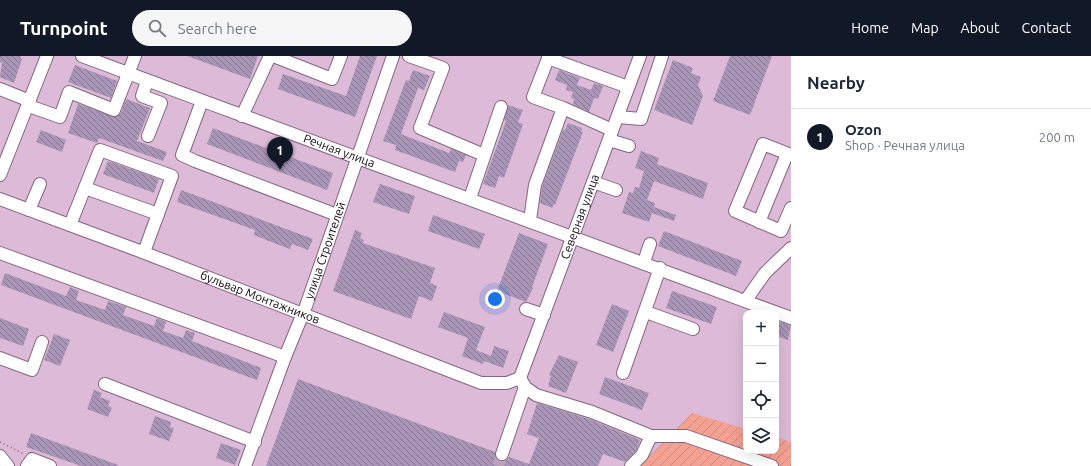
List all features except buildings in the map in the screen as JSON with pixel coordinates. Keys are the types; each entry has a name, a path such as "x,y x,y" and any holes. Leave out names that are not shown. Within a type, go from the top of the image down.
{"street":[{"path":"0,175 47,56"},
{"name":"Речная улица","path":"82,56 357,159 574,236 791,318"},
{"path":"0,89 29,104 60,117 69,92 114,110 135,56"},
{"path":"242,116 271,56 332,79 341,56"},
{"name":"улица Строителей","path":"245,466 302,314 393,56"},
{"path":"409,56 443,68 420,128 484,155"},
{"name":"Северная улица","path":"502,454 544,315 640,56"},
{"path":"618,117 641,119 662,56"},
{"path":"628,87 549,57 533,97 563,108 629,146"},
{"path":"148,81 142,96 161,103 148,136"},
{"path":"202,101 182,155 195,162 337,215"},
{"path":"470,198 501,107"},
{"path":"530,220 535,185 563,108"},
{"path":"759,222 789,155 763,144 735,211 759,222 781,231 791,208"},
{"path":"70,225 100,150 172,176 144,252"},
{"path":"593,182 616,190"},
{"path":"29,210 40,184"},
{"path":"85,188 158,214"},
{"name":"бульвар Монтажников","path":"0,199 144,252 481,382 523,382"},
{"path":"644,262 650,244"},
{"path":"746,300 766,273 791,248"},
{"path":"0,253 285,357"},
{"path":"623,373 646,312 660,268"},
{"path":"526,309 544,315"},
{"path":"646,312 693,329"},
{"path":"0,358 32,370 42,342"},
{"path":"523,382 536,395 592,412 651,436 686,436 772,466"},
{"path":"105,384 255,442"},
{"path":"631,466 642,455 651,436"},
{"path":"0,456 8,466"},
{"path":"30,462 50,466"}],"path":[{"path":"0,442 30,462"}],"shaded area":[{"path":"692,413 743,428 743,454 779,454 779,438 791,442 791,466 640,466"}],"tunnel":[{"path":"498,466 502,454"}],"place":[{"name":"Ozon","path":"280,170"}]}
